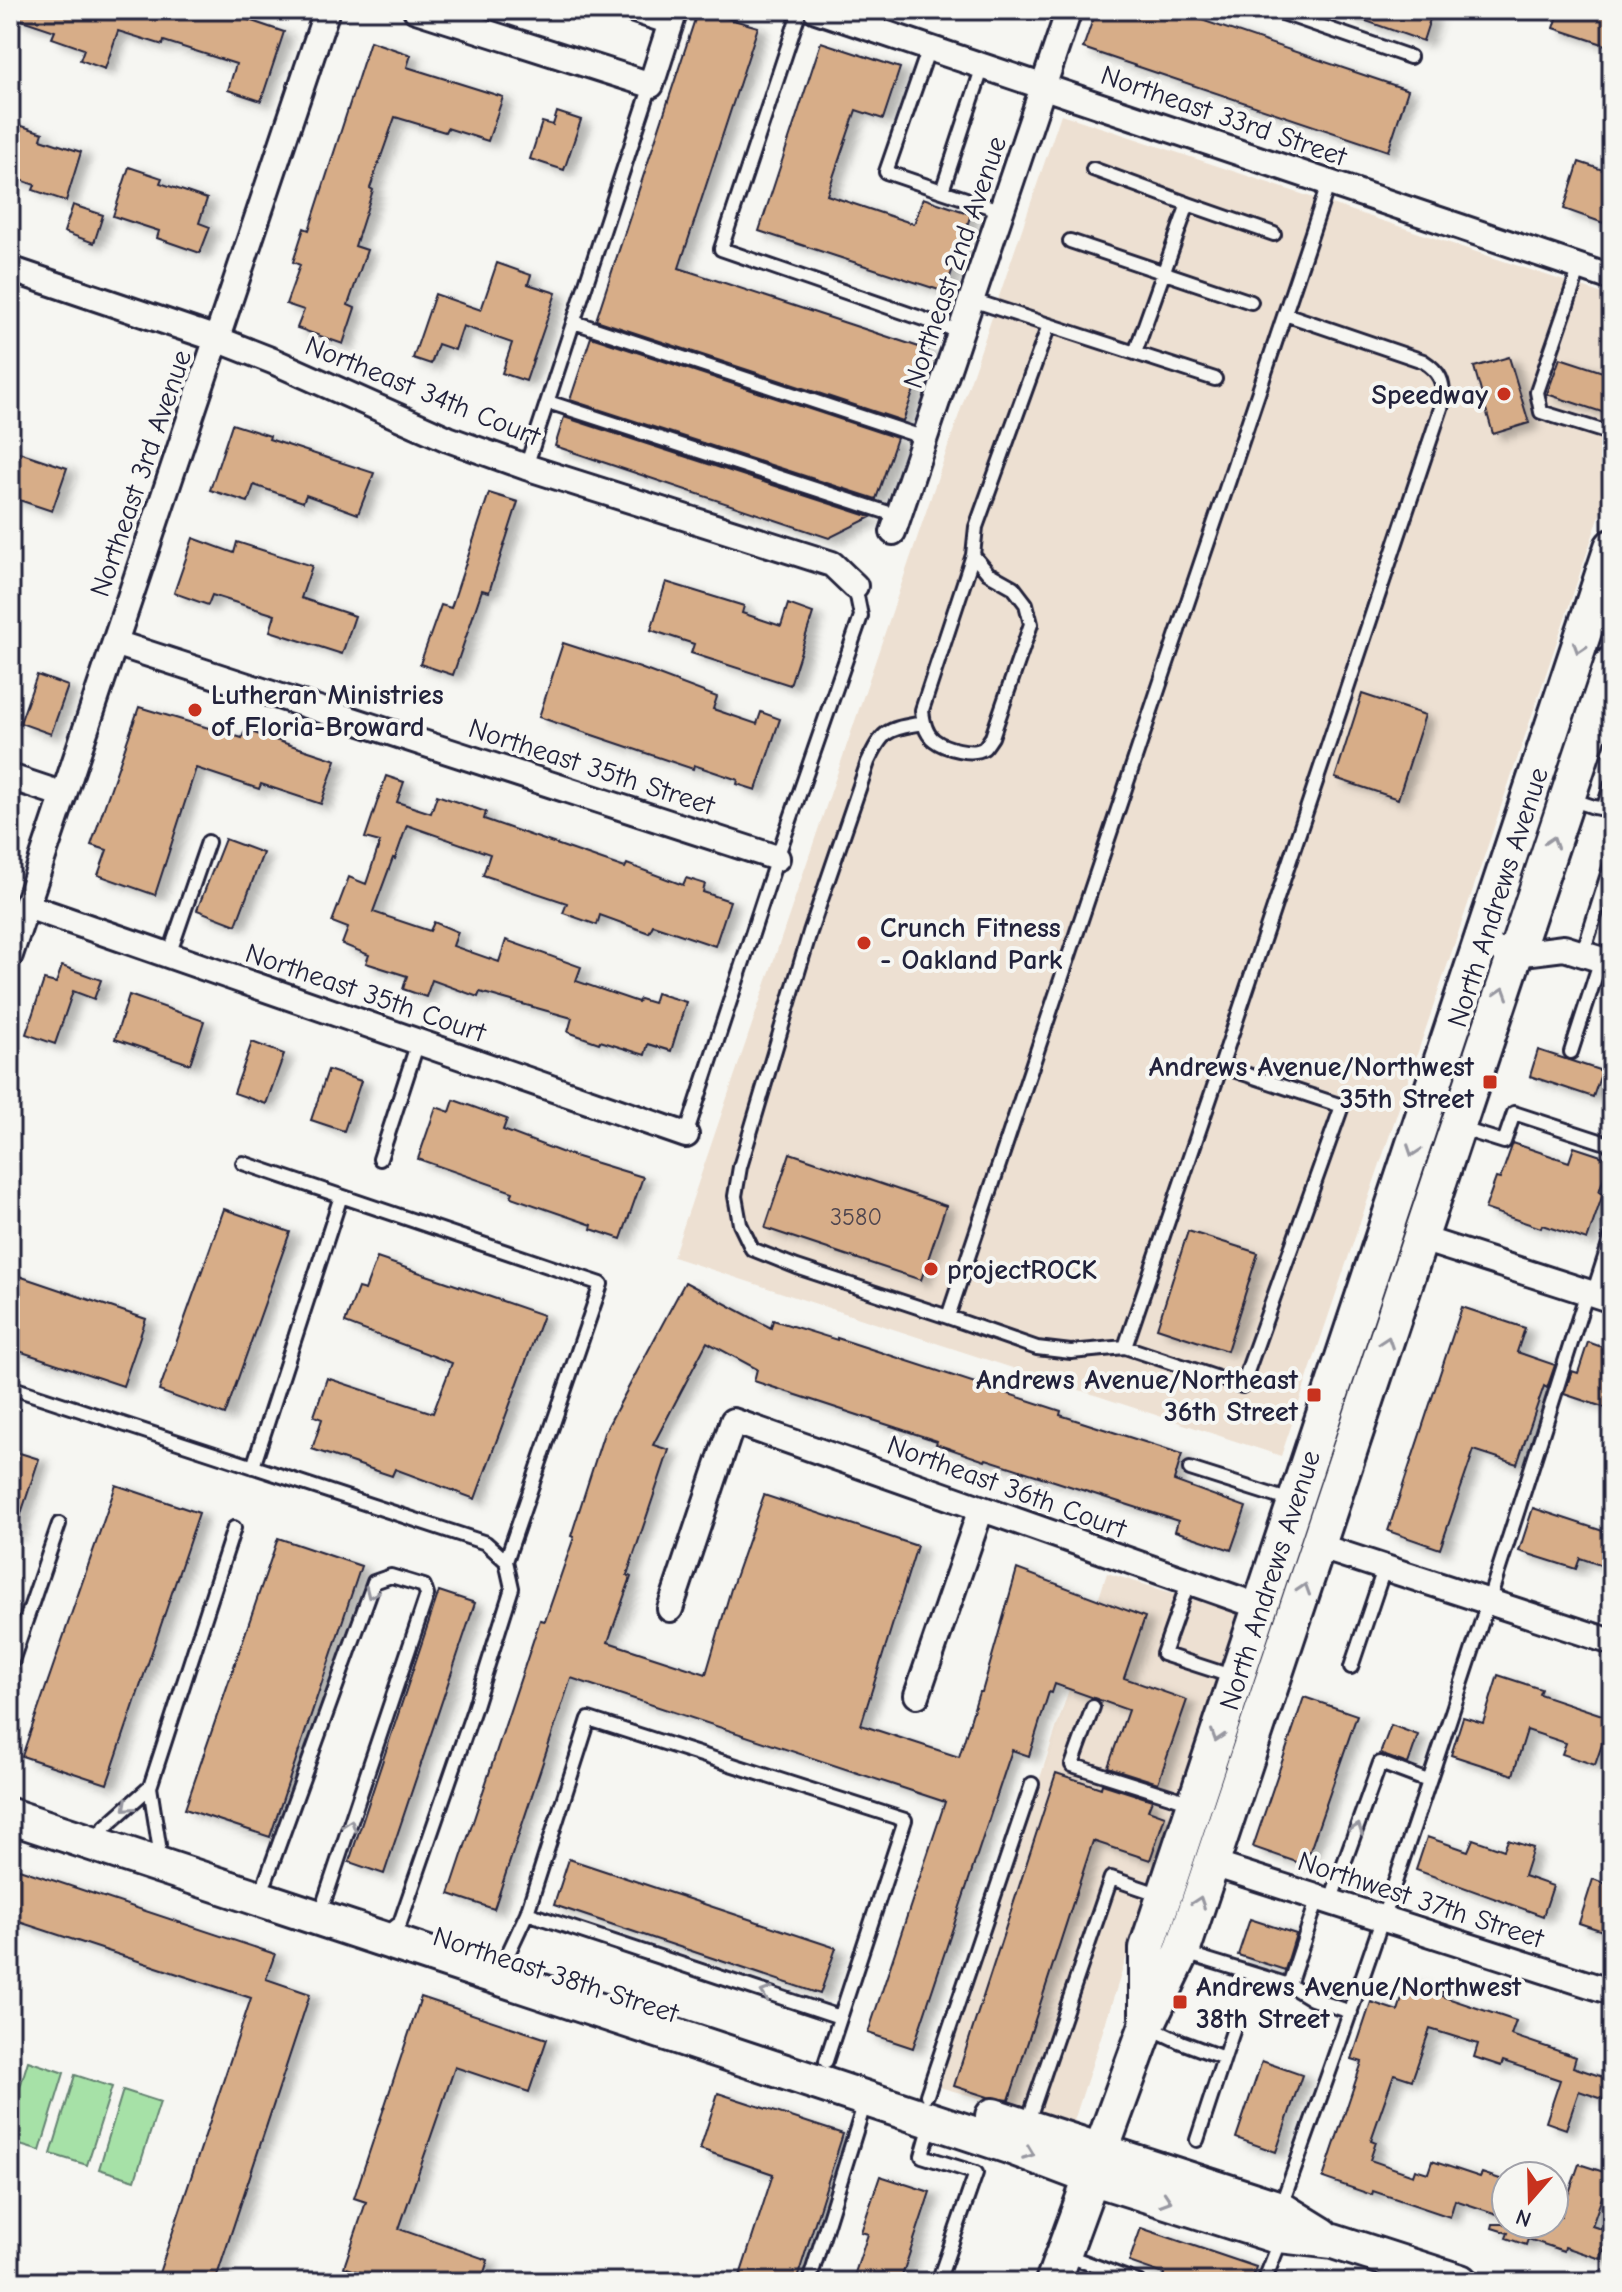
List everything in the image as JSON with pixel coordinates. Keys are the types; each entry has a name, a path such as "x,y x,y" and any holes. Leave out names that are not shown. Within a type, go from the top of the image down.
{"main road":[{"name":"North Andrews Avenue","path":"1058,2268 1147,2025 1182,1952 1213,1864 1528,916 1550,792 1612,547"},
{"name":"North Andrews Avenue","path":"1147,2025 1147,1948 1481,944 1494,906 1550,792 1605,707 1612,664"},
{"path":"1294,1502 1304,1534 1318,1546"},
{"path":"1261,1607 1272,1620 1277,1633 1280,1663"},
{"name":"Northeast 38th Street","path":"10,1795 325,1899 390,1931 506,1958 826,2061 930,2108 1097,2164"},
{"name":"Northeast 38th Street","path":"10,1816 390,1931 866,2099 1026,2127 1097,2164"},
{"path":"1097,2164 1460,2282"}],"street":[{"name":"Northeast 3rd Avenue","path":"10,955 327,10"},
{"path":"416,10 651,85 672,19"},
{"name":"Northeast 33rd Street","path":"816,10 1612,278"},
{"name":"Northeast 2nd Avenue","path":"896,524 1069,10"},
{"name":"Northeast 34th Court","path":"10,269 217,339 448,439 526,467 832,564 855,586"},
{"name":"Northeast 35th Street","path":"115,643 777,858"},
{"path":"10,777 64,795"},
{"name":"Northeast 35th Court","path":"27,906 686,1135"},
{"path":"1494,906 1528,916 1590,956"},
{"path":"1481,944 1515,954 1590,956"},
{"path":"1422,1239 1597,1295"},
{"name":"Northeast 36th Court","path":"670,1609 733,1421 1261,1607"},
{"path":"917,1695 981,1509"},
{"path":"1318,1546 1612,1642"},
{"name":"Northwest 37th Street","path":"1213,1864 1612,1992"}],"lane":[{"path":"615,10 672,19"},
{"path":"800,10 721,249 961,332"},
{"path":"1274,10 1410,57"},
{"path":"929,48 886,172 1002,211"},
{"path":"942,191 983,66"},
{"path":"526,467 651,85"},
{"path":"1093,169 1274,234"},
{"path":"948,1317 1329,182"},
{"path":"1135,353 1188,204"},
{"path":"1070,241 1251,302"},
{"path":"1580,267 1537,392 1541,412 1612,434"},
{"path":"972,300 1215,379"},
{"path":"1125,1347 1443,402 1444,387 1440,376 1423,361 1285,314"},
{"path":"574,322 925,438"},
{"path":"973,555 988,573 1013,587 1026,604 1031,624 995,729 984,748 963,750 933,739 923,723 922,710 973,555 976,527 1049,325"},
{"path":"548,402 896,524"},
{"path":"686,1135 861,616 855,586"},
{"path":"923,723 894,729 880,736 868,762 792,990 757,1106 735,1196 740,1224 752,1249 1037,1348 1071,1352 1125,1347 1242,1386 1342,1106 1221,1066"},
{"path":"1550,792 1608,809 1612,783"},
{"path":"169,955 208,842"},
{"path":"1571,1052 1612,861"},
{"path":"380,1159 418,1042"},
{"path":"1458,1128 1504,1142 1514,1113 1612,1145"},
{"path":"243,1163 601,1284 506,1561 512,1588 474,1709 390,1931"},
{"path":"253,1467 341,1196"},
{"path":"1264,2282 1381,1918 1597,1295 1612,1235"},
{"path":"10,1387 486,1543 506,1561"},
{"path":"1190,1469 1294,1502"},
{"path":"10,1667 59,1524"},
{"path":"159,1845 150,1787 234,1528"},
{"path":"1351,1667 1385,1566"},
{"path":"266,1880 374,1582 391,1576 424,1586 427,1595 325,1899"},
{"path":"1188,1583 1163,1654 1237,1678"},
{"path":"1093,1707 1072,1765 1195,1804"},
{"path":"506,1958 527,1913 589,1719 905,1820 826,2061"},
{"path":"1289,1985 1380,1763 1428,1781"},
{"path":"938,2282 976,2173 922,2156 930,2108 1032,1784"},
{"path":"105,1827 150,1787"},
{"path":"1026,2127 1111,1878 1165,1895"},
{"path":"527,1913 840,2017"},
{"path":"1182,1952 1289,1985 1312,1999 1351,2012"},
{"path":"1197,2140 1237,2019"},
{"path":"1147,2025 1224,2058"},
{"path":"809,2282 866,2099"},
{"path":"1058,2268 1138,2282"}],"shaded area":[{"path":"1061,114 1612,297 1612,479 1281,1456 673,1257"},
{"path":"1107,1573 1237,1613 1073,2124 939,2087"}],"green space":[{"path":"28,2061 64,2073 40,2151 10,2142 10,2120"},
{"path":"75,2075 112,2087 87,2165 51,2154"},
{"path":"123,2090 160,2102 135,2180 99,2169"}],"building":[{"path":"10,10 232,10 231,14 284,32 261,101 228,90 236,64 164,41 163,45 118,31 105,69 80,60 84,49 52,38 55,31 10,16"},
{"path":"698,10 758,27 679,268 928,350 903,421 596,320"},
{"path":"1096,10 1172,10 1408,90 1388,151 1083,48"},
{"path":"1344,10 1413,10 1431,16 1423,41 1343,13"},
{"path":"1560,10 1612,10 1612,47 1554,28"},
{"path":"370,41 411,55 407,67 503,97 488,141 395,117 370,188 373,190 355,246 367,250 348,305 355,308 343,344 297,328 304,310 286,304 300,265 293,262 304,228 309,230"},
{"path":"821,42 900,68 883,119 856,110 827,195 914,224 923,198 971,214 945,292 759,231"},
{"path":"557,112 581,120 564,170 530,159 542,122 553,125"},
{"path":"10,122 43,133 41,139 81,152 66,201 33,190 35,185 10,176"},
{"path":"1579,162 1612,173 1612,226 1564,209"},
{"path":"129,167 162,178 160,183 207,199 199,223 210,227 200,253 157,238 159,231 113,216"},
{"path":"73,205 103,215 94,243 64,232"},
{"path":"497,263 531,275 528,284 556,293 526,381 502,373 512,343 463,326 455,350 438,344 431,364 413,358 435,294 481,310"},
{"path":"591,337 897,438 876,499 570,400"},
{"path":"1509,357 1529,423 1493,434 1474,367"},
{"path":"1560,358 1612,375 1612,401 1608,414 1547,394"},
{"path":"564,417 871,517 829,538 555,446"},
{"path":"232,424 374,473 358,514 306,495 303,502 254,485 248,502 210,490"},
{"path":"10,449 67,468 52,511 10,497"},
{"path":"489,493 518,502 489,592 482,590 453,675 420,664 441,605 451,608"},
{"path":"193,538 234,553 237,542 312,566 301,598 355,616 342,654 270,631 275,615 212,595 208,605 174,593"},
{"path":"666,582 744,606 742,613 781,626 788,604 813,613 790,685 691,653 694,644 651,630"},
{"path":"563,643 717,697 713,709 757,724 761,712 780,719 756,790 737,784 738,780 694,765 693,769 539,717"},
{"path":"37,675 68,686 51,734 20,723"},
{"path":"1362,694 1425,715 1398,799 1335,778"},
{"path":"139,707 242,738 245,730 336,760 321,804 261,784 259,789 196,768 155,895 98,875 107,850 91,845"},
{"path":"386,776 404,782 397,802 431,813 437,795 486,812 484,819 625,868 627,864 683,885 686,878 705,884 703,892 730,901 715,946 653,925 649,933 600,915 597,925 563,913 567,903 483,875 490,854 407,825 393,858 373,912 430,931 434,922 458,932 453,946 499,962 506,940 581,967 576,981 638,1002 640,999 653,1003 656,993 686,1002 671,1051 648,1044 645,1055 599,1043 568,1032 572,1018 480,992 478,997 432,980 426,997 403,989 407,976 366,963 369,955 342,944 348,928 332,922 349,877 366,884 380,842 365,838"},
{"path":"225,839 263,853 236,925 197,910"},
{"path":"62,966 101,980 94,999 73,991 55,1044 26,1034 44,980 56,983"},
{"path":"129,995 204,1021 190,1064 115,1039"},
{"path":"252,1042 284,1054 266,1104 234,1093"},
{"path":"1538,1050 1602,1071 1593,1097 1530,1076"},
{"path":"328,1070 361,1081 344,1131 311,1120"},
{"path":"454,1100 507,1119 503,1130 643,1177 621,1239 591,1229 592,1225 511,1197 513,1192 418,1159 436,1107 450,1112"},
{"path":"1513,1143 1569,1162 1574,1147 1610,1159 1599,1192 1603,1194 1587,1240 1485,1209"},
{"path":"790,1153 946,1206 921,1280 765,1228"},
{"path":"224,1209 290,1232 225,1415 159,1391"},
{"path":"1188,1231 1258,1253 1227,1351 1157,1328"},
{"path":"377,1258 543,1315 475,1499 395,1469 392,1476 312,1449 322,1419 314,1416 327,1378 433,1413 452,1363 345,1323 358,1288 365,1290"},
{"path":"10,1273 146,1319 123,1386 10,1348"},
{"path":"685,1282 771,1328 773,1320 837,1338 1182,1454 1174,1481 1246,1507 1231,1550 1175,1531 1178,1521 985,1461 936,1444 937,1441 754,1381 757,1369 707,1342 653,1445 669,1450 608,1642 706,1674 731,1589 764,1495 917,1546 861,1725 959,1757 979,1692 982,1692 1017,1569 1145,1617 1124,1678 1187,1700 1158,1783 1108,1767 1128,1710 1055,1684 1052,1693 1049,1692 1029,1756 1012,1750 913,2048 868,2033 945,1802 571,1678 494,1909 449,1894 540,1620 545,1621 574,1537 571,1536 604,1433"},
{"path":"1462,1307 1525,1328 1517,1352 1555,1365 1547,1388 1544,1386 1517,1464 1474,1450 1440,1549 1388,1531"},
{"path":"1588,1342 1610,1350 1604,1368 1612,1371 1612,1410 1564,1394 1572,1371 1578,1373"},
{"path":"10,1450 39,1459 14,1535 10,1534"},
{"path":"116,1485 199,1513 107,1784 22,1756"},
{"path":"1533,1508 1612,1534 1612,1569 1580,1558 1576,1569 1519,1551"},
{"path":"278,1538 361,1566 270,1837 185,1809"},
{"path":"439,1591 475,1603 384,1874 349,1862"},
{"path":"1498,1675 1541,1689 1539,1694 1611,1718 1595,1765 1562,1754 1566,1743 1527,1730 1513,1775 1451,1755 1463,1717 1483,1723"},
{"path":"1304,1697 1357,1715 1305,1865 1253,1847"},
{"path":"1391,1725 1418,1735 1408,1764 1380,1754"},
{"path":"1056,1773 1152,1800 1148,1810 1165,1816 1150,1860 1093,1841 1009,2100 988,2097 954,2086"},
{"path":"1427,1837 1468,1851 1473,1839 1504,1850 1508,1840 1533,1848 1524,1876 1553,1886 1543,1916 1416,1870"},
{"path":"569,1859 836,1948 820,1994 554,1905"},
{"path":"13,1867 275,1954 266,1979 310,1994 215,2282 156,2282 251,1998 10,1919"},
{"path":"1593,1879 1612,1886 1612,1934 1579,1923"},
{"path":"1250,1919 1296,1934 1285,1970 1238,1955"},
{"path":"1408,1979 1443,1991 1441,1996 1516,2021 1511,2035 1576,2057 1573,2067 1612,2080 1612,2102 1579,2091 1566,2129 1546,2122 1560,2080 1503,2061 1501,2066 1474,2057 1478,2044 1430,2029 1412,2080 1394,2074 1371,2140 1376,2142 1370,2160 1413,2175 1415,2169 1428,2173 1432,2161 1480,2177 1482,2173 1490,2176 1490,2212 1455,2200 1450,2217 1323,2178 1362,2062 1352,2059 1371,2002 1398,2011"},
{"path":"421,1997 547,2039 529,2092 455,2067 399,2229 488,2260 481,2282 388,2282 344,2267 366,2202 354,2198"},
{"path":"1262,2061 1302,2075 1276,2152 1236,2138"},
{"path":"718,2093 843,2134 796,2282 738,2282 773,2174 700,2149"},
{"path":"1579,2164 1610,2174 1592,2226 1610,2232 1601,2259 1531,2240 1570,2240 1570,2190"},
{"path":"880,2176 930,2192 900,2282 852,2282 868,2234 861,2232"},
{"path":"1141,2228 1256,2267 1251,2282 1161,2282 1164,2274 1129,2262"}],"place":[{"name":"Speedway","path":"1504,394"},
{"name":"Lutheran Ministries of Floria-Broward","path":"195,710"},
{"name":"Crunch Fitness - Oakland Park","path":"864,943"},
{"name":"Andrews Avenue/Northwest 35th Street","path":"1490,1082"},
{"name":"projectROCK","path":"931,1269"},
{"name":"Andrews Avenue/Northeast 36th Street","path":"1314,1395"},
{"name":"Andrews Avenue/Northwest 38th Street","path":"1180,2002"}]}
